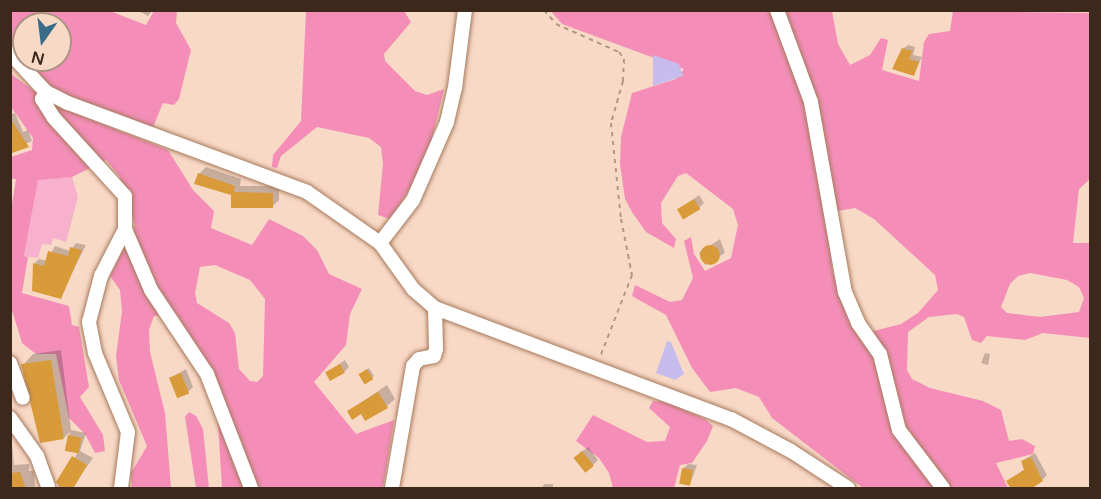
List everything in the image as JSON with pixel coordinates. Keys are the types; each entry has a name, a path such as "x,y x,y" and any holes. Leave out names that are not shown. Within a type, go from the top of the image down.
{"street":[{"path":"380,243 413,200 436,150 456,87 465,10"},
{"path":"777,10 811,102 845,292 855,316 880,354 899,430 943,489"},
{"path":"10,53 46,92 170,142 283,181 340,212 380,243 413,289 435,308 748,428 848,489"},
{"path":"46,92 42,99 54,118 125,196 125,230 151,290 207,374 250,489"},
{"path":"121,489 128,432 95,353 89,322 101,276 125,230"},
{"path":"392,489 413,366 418,359 434,356 436,349 435,308"},
{"path":"10,363 23,398"},
{"path":"10,418 37,456 48,486"}],"path":[{"path":"544,10 556,24 619,52 624,59 623,81 611,123 621,219 632,275 596,368"}],"shaded area":[{"path":"550,10 832,11 838,44 850,65 870,55 881,38 888,40 882,70 919,81 924,42 929,34 950,31 953,11 1090,13 1090,179 1079,189 1073,243 1090,243 1090,338 1043,333 1025,340 987,336 981,343 972,340 964,317 957,314 929,317 908,332 907,370 912,379 930,388 983,401 1001,410 1009,441 1022,439 1035,446 1033,454 996,463 1008,488 863,488 772,418 759,397 736,388 710,392 692,368 666,315 632,296 635,285 670,302 682,300 693,278 684,241 691,237 694,254 705,271 731,258 738,225 733,209 686,173 678,176 661,203 662,223 676,239 674,248 646,232 632,212 625,199 620,164 621,137 632,93 676,79 684,69 562,24","holes":["855,208 874,219 935,275 938,290 918,313 901,324 862,334 841,301 832,268 826,213","1030,273 1067,280 1079,287 1084,298 1079,312 1040,317 1007,313 1001,307 1010,284 1018,276"]},
{"path":"10,11 110,11 146,25 154,11 177,11 176,23 191,50 179,99 174,105 163,103 153,127 82,104 33,76 31,72 72,72 72,12 12,12 12,41"},
{"path":"306,11 404,11 411,22 384,54 385,61 415,91 427,95 444,89 426,164 390,219 378,215 383,164 381,147 369,138 317,127 281,156 277,168 272,167 273,155 301,121"},
{"path":"653,55 679,64 683,76 653,86"},
{"path":"11,74 52,104 168,150 193,190 214,211 211,228 252,245 269,219 303,236 317,250 329,274 362,289 350,314 346,345 314,382 356,434 394,420 383,488 222,488 218,424 230,417 173,314 154,316 149,330 150,352 165,413 171,488 132,488 131,473 147,446 119,380 116,356 122,311 120,290 110,276 135,225 120,177 106,160 72,177 38,180 24,256 28,257 22,293 69,306 72,325 79,327 89,387 80,397 103,435 105,451 95,453 85,434 69,418 56,354 36,354 22,343 11,307 10,217 16,179 11,179 11,157 32,150 33,138 11,107","holes":["215,265 250,280 265,299 263,376 257,382 250,381 239,369 235,333 229,323 197,303 195,293 200,267"]},
{"path":"72,177 78,197 66,242 53,238 51,245 42,244 38,258 24,256 38,179"},
{"path":"667,341 671,342 684,374 675,380 656,373"},
{"path":"653,401 666,402 705,419 713,426 707,441 692,463 680,465 674,488 613,488 609,473 599,458 576,441 593,415 647,442 665,441 670,427 649,408"},
{"path":"189,412 196,416 203,429 209,488 196,488 185,417"}],"building":[{"path":"902,48 912,51 909,59 919,62 914,76 892,69"},
{"path":"10,118 29,147 12,153 10,148"},
{"path":"198,173 235,186 234,192 273,193 273,208 231,208 231,195 194,184"},
{"path":"694,199 700,209 683,220 677,209"},
{"path":"706,245 714,245 720,251 720,259 714,265 706,265 700,259 700,251"},
{"path":"70,247 82,250 61,299 32,291 33,263 44,266 48,251 68,256"},
{"path":"51,360 64,439 40,443 21,364"},
{"path":"340,364 345,373 330,381 325,372"},
{"path":"367,369 373,379 365,384 358,374"},
{"path":"181,373 189,393 177,398 169,378"},
{"path":"378,392 388,408 365,421 361,414 352,420 347,411"},
{"path":"68,435 82,438 78,454 65,451"},
{"path":"582,451 594,466 585,473 573,458"},
{"path":"72,456 87,465 73,489 62,489 56,482"},
{"path":"1031,457 1043,481 1031,489 1011,489 1006,481 1024,470 1021,461"},
{"path":"682,468 693,470 690,486 679,484"},
{"path":"20,472 26,489 10,489 10,473"}]}
